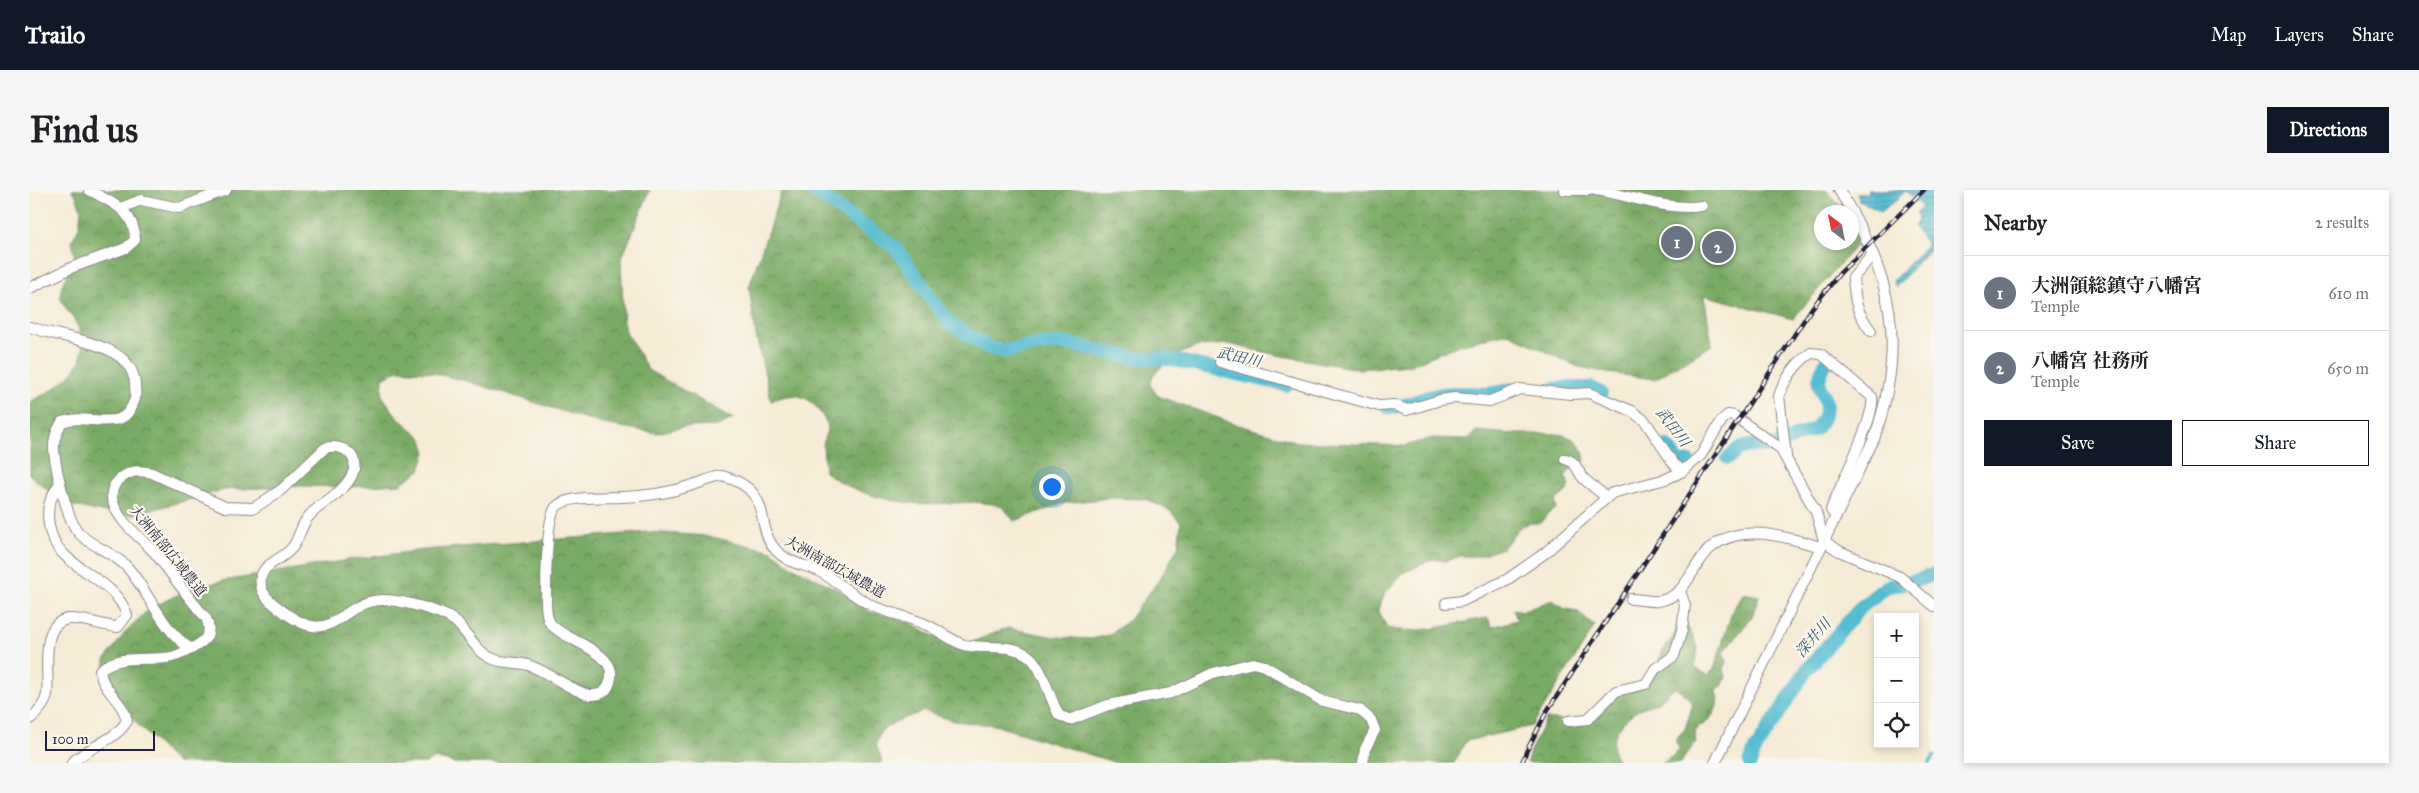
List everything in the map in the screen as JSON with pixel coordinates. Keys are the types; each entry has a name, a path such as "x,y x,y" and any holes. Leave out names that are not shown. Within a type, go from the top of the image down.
{"street":[{"path":"30,288 73,267 126,248 135,240 135,227 121,208 89,190"},
{"path":"121,208 141,200 179,208 226,190"},
{"path":"1564,190 1590,190"},
{"path":"1595,190 1622,194 1669,207 1702,206"},
{"path":"1715,763 1874,439 1885,407 1891,376 1893,342 1890,308 1873,254 1854,213 1839,190"},
{"path":"1871,331 1855,306 1853,278 1873,254"},
{"path":"30,327 76,338 117,354 128,364 134,378 136,397 129,413 120,419 74,418 62,422 56,432 54,445 60,483 69,516 77,531 86,540 116,556 128,568 180,642 191,649"},
{"path":"1786,457 1779,396 1781,390 1803,358 1811,353 1822,354 1872,397 1874,402 1831,510 1836,517"},
{"path":"1220,362 1379,406 1394,405 1407,410 1440,400 1455,398 1490,401 1520,389 1571,394 1589,393 1632,411 1645,421 1674,464 1683,471"},
{"path":"1446,603 1462,601 1508,579 1545,553 1606,497 1617,491 1666,479 1683,471 1701,455 1722,420 1728,415 1734,416 1773,442 1786,457 1816,512 1822,544"},
{"name":"大洲南部広域農道","path":"191,649 201,644 208,636 210,628 206,618 152,550 135,535 113,503 111,492 117,482 129,472 139,470 152,473 225,508 247,508 269,499 325,448 335,445 346,450 353,456 355,466 351,478 310,515 302,526 294,545 286,553 265,567 260,578 262,589 268,599 283,611 305,624 318,628 328,626 371,601 387,600 436,612 455,621 482,652 491,658 527,664 589,696 599,695 606,690 611,680 611,670 606,661 598,654 561,632 550,623 546,611 546,571 553,513 562,502 576,499 656,494 722,476 732,478 752,492 761,504 767,540 774,550 788,560 817,570 876,607 910,618 964,645 1018,650 1032,658 1059,715 1070,720 1108,705 1171,693 1213,673 1253,663 1265,666 1322,702 1360,710 1368,715 1374,730 1366,749 1363,763"},
{"path":"1565,459 1570,460 1583,478 1606,497"},
{"path":"30,719 44,704 47,695 47,650 50,634 55,625 67,619 118,627 127,615 125,608 103,582 61,555 53,542 46,511 49,500 60,483"},
{"path":"1631,599 1657,601 1677,594 1700,558 1714,545 1742,534 1778,536 1822,544 1900,577 1934,606"},
{"path":"1568,721 1588,719 1616,691 1646,684 1655,669 1674,656 1682,630 1685,605 1680,590"},
{"path":"72,763 78,757 116,734 127,721 126,712 104,684 100,670 107,664 125,660 170,657 191,649"}],"green space":[{"path":"71,190 650,190 621,260 624,328 648,370 733,419 717,426 683,427 657,433 603,424 470,382 429,372 398,370 383,378 382,396 398,418 421,437 426,452 420,470 400,484 224,490 133,515 102,512 64,504 30,475 30,402 53,389 73,372 79,362 82,350 82,338 76,323 60,297 62,285 75,258 72,241 79,227 81,210 76,195"},
{"path":"782,190 1826,190 1839,205 1814,205 1814,250 1852,250 1793,319 1704,295 1712,345 1655,379 1608,373 1576,366 1508,333 1459,345 1411,365 1358,369 1277,355 1229,344 1199,346 1173,356 1153,375 1150,385 1158,396 1235,424 1298,442 1405,446 1432,438 1469,439 1476,431 1562,435 1578,443 1585,462 1574,466 1565,476 1570,485 1569,488 1555,502 1556,509 1547,514 1541,523 1529,523 1520,527 1503,548 1479,556 1461,556 1445,561 1433,559 1403,573 1386,592 1378,609 1387,628 1412,630 1438,628 1488,618 1492,627 1517,620 1513,609 1524,611 1552,600 1565,609 1577,611 1595,626 1532,726 1466,741 1454,763 1117,763 994,725 954,721 924,711 895,722 881,731 876,744 883,763 454,763 435,758 426,763 177,763 140,727 116,699 105,680 105,660 127,630 149,609 175,596 217,582 423,550 648,532 708,536 772,551 790,565 846,594 870,612 894,617 915,625 955,649 1007,628 1055,637 1091,639 1109,635 1129,620 1161,577 1178,547 1181,523 1169,510 1145,499 1110,498 1064,503 1014,521 1002,507 993,504 970,502 910,503 865,493 844,484 825,472 823,445 828,425 817,408 806,398 799,396 782,397 771,401 756,336 749,287"},
{"path":"1744,593 1759,596 1752,617 1723,653 1727,662 1724,669 1726,677 1723,685 1716,690 1718,702 1716,709 1712,717 1694,732 1696,742 1680,763 1663,763 1680,750 1676,742 1678,736 1685,729 1693,704 1682,691 1674,688 1661,700 1640,709 1625,720 1613,741 1615,756 1620,763 1527,763 1530,751 1546,719 1585,722 1601,715 1612,698 1621,692 1640,689 1657,668 1662,652 1681,625 1688,627 1698,647 1695,668 1708,675 1714,669 1733,609"}],"water":[{"path":"1868,190 1934,190 1934,251 1931,247 1896,287 1893,281 1927,244 1914,227 1918,220 1917,213 1922,207 1906,191 1881,212 1859,200 1857,194 1867,194"}],"waterway":[{"name":"武田川","path":"812,190 896,248 949,323 989,348 1004,351 1044,344 1069,344 1134,358 1170,359 1286,385"},
{"name":"武田川","path":"1728,458 1737,450 1748,446 1772,446 1815,429 1822,420 1826,408 1819,382 1826,362"},
{"name":"武田川","path":"1556,388 1591,388 1601,393"},
{"name":"武田川","path":"1388,407 1400,406 1446,393 1484,394 1511,389"},
{"name":"武田川","path":"1667,446 1677,460 1684,464 1689,462"},
{"name":"深井川","path":"1750,763 1754,752 1806,671 1860,608 1886,587 1934,574"},
{"path":"1929,763 1934,756"}],"railway":[{"path":"1522,763 1547,711 1812,308 1840,273 1924,190"}],"place":[{"name":"大洲領総鎮守八幡宮","path":"1677,242"},
{"name":"八幡宮 社務所","path":"1718,247"}]}
